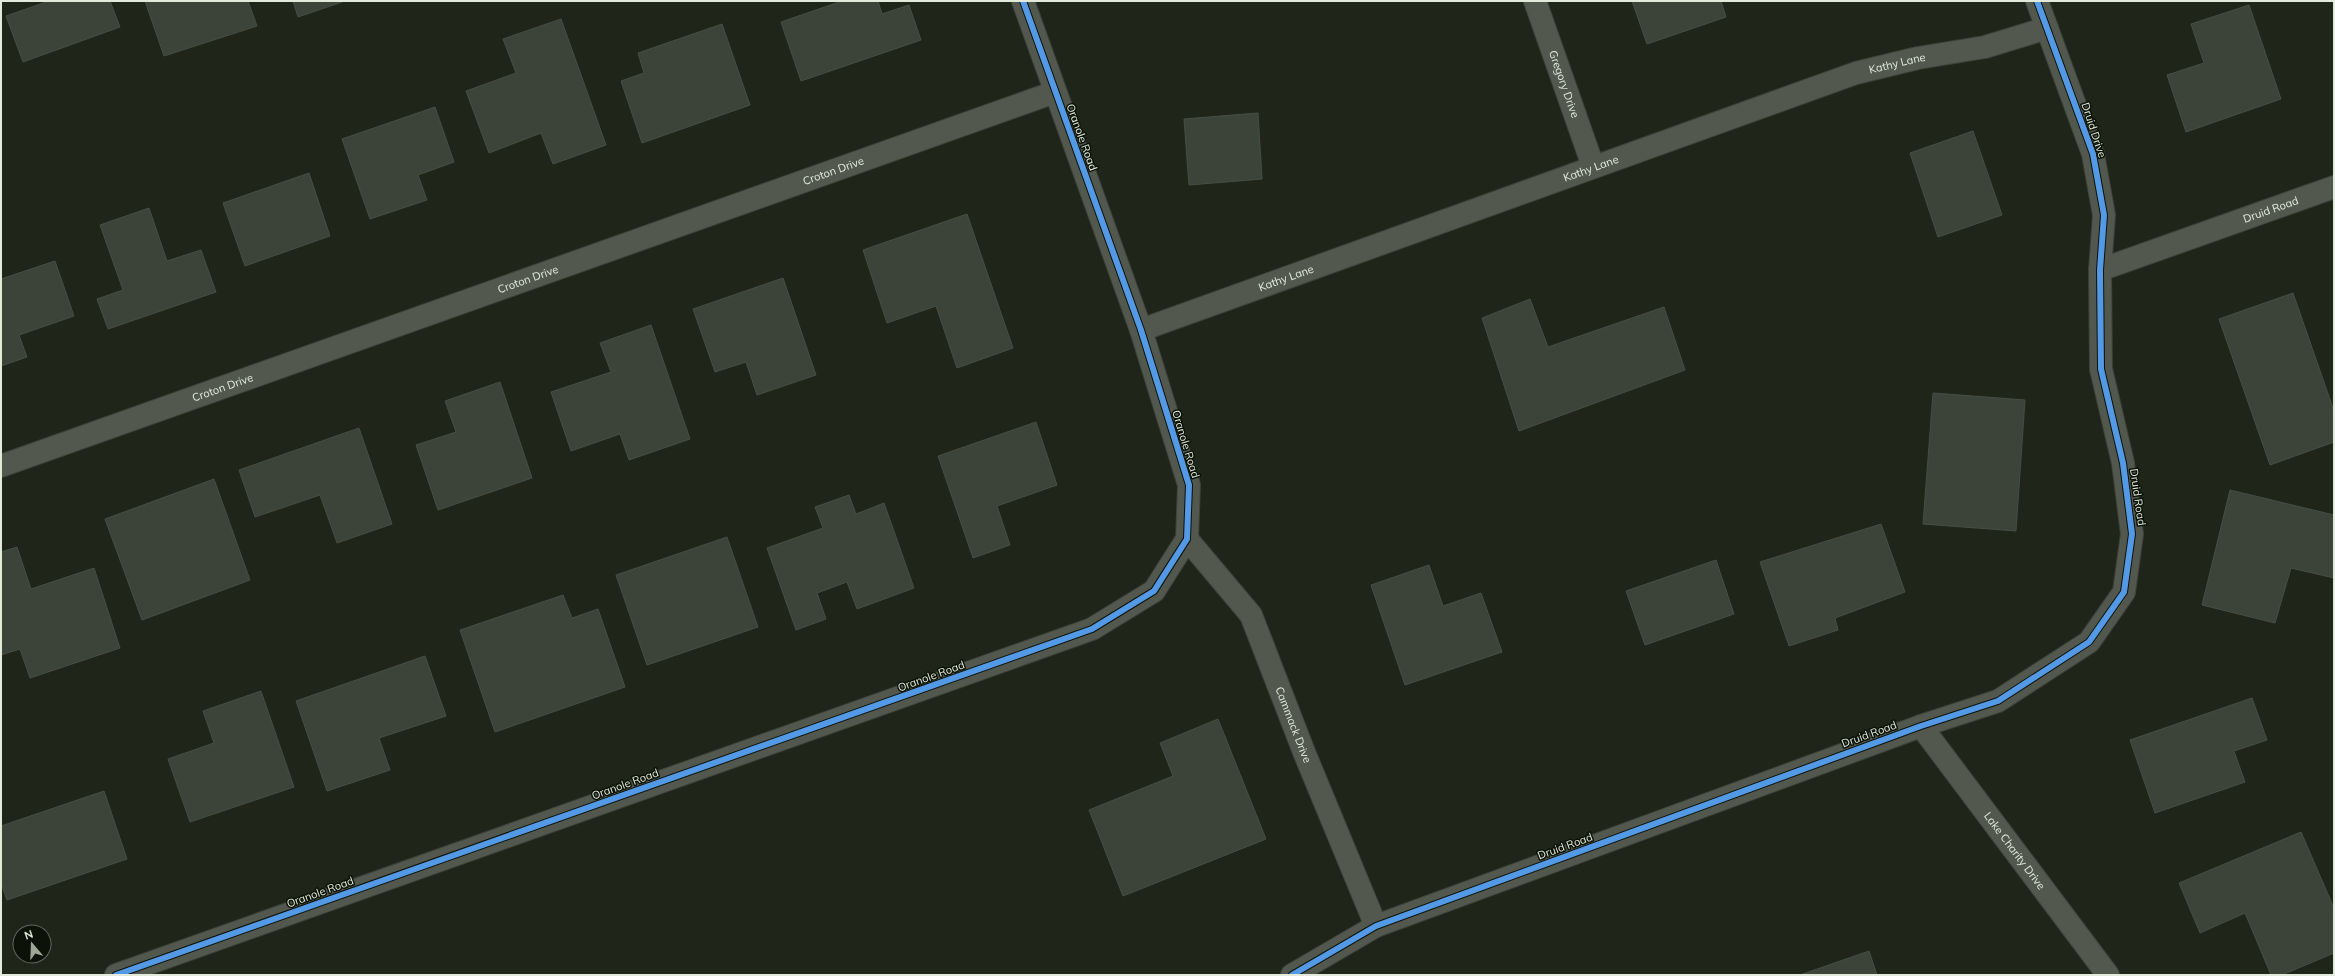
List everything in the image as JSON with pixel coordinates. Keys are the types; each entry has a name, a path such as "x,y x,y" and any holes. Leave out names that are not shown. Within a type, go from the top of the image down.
{"street":[{"name":"Oranole Road","path":"116,975 1092,629 1154,591 1187,539 1189,485 1141,330 1023,1"},
{"name":"Gregory Drive","path":"1535,1 1593,166"},
{"name":"Druid Drive","path":"2038,1 2094,154 2104,215 2100,270"},
{"name":"Kathy Lane","path":"1141,330 1593,166 1856,73 1918,58 1985,47 2047,28"},
{"name":"Croton Drive","path":"1,466 1055,92"},
{"name":"Druid Road","path":"1292,975 1376,926 1921,726 1998,700 2089,642 2124,592 2132,534 2123,463 2101,369 2100,270 2334,187"},
{"name":"Cammack Drive","path":"1187,539 1251,615 1307,759 1376,926"},
{"name":"Lake Charity Drive","path":"1921,726 2108,975"}],"building":[{"path":"49,1 110,1 120,27 23,62 6,16"},
{"path":"145,1 248,1 257,26 164,56"},
{"path":"293,1 345,1 298,17"},
{"path":"842,1 878,1 882,14 909,5 921,40 801,81 781,22"},
{"path":"1632,1 1721,1 1726,17 1647,44"},
{"path":"2249,5 2281,99 2186,132 2167,75 2204,63 2191,24"},
{"path":"561,19 606,145 553,164 541,133 489,153 466,91 516,73 503,39"},
{"path":"722,24 750,105 642,143 621,81 644,73 638,53"},
{"path":"435,107 454,162 418,175 427,200 370,219 342,139"},
{"path":"1258,113 1262,179 1189,185 1184,119"},
{"path":"1973,131 2002,215 1938,237 1910,153"},
{"path":"309,173 330,236 245,266 223,203"},
{"path":"149,208 167,261 201,250 216,292 108,329 97,299 123,290 100,225"},
{"path":"967,214 1013,348 957,368 936,306 887,323 863,250"},
{"path":"55,261 74,316 19,335 27,357 1,366 1,279"},
{"path":"783,278 816,375 757,395 746,362 715,372 693,309"},
{"path":"2293,293 2334,411 2334,442 2270,465 2219,319"},
{"path":"1530,299 1548,347 1664,307 1685,370 1519,431 1482,318"},
{"path":"651,325 690,439 629,460 620,434 571,451 551,392 611,372 600,343"},
{"path":"500,382 532,478 438,510 416,445 456,432 445,401"},
{"path":"1933,393 2025,400 2016,531 1923,524"},
{"path":"1036,422 1057,485 997,506 1010,545 973,558 938,456"},
{"path":"359,428 392,524 337,543 320,495 255,517 239,470"},
{"path":"214,479 250,580 142,620 105,519"},
{"path":"2230,490 2334,515 2334,578 2291,568 2275,623 2202,605"},
{"path":"849,495 856,514 884,503 914,588 857,609 847,582 817,593 826,619 796,630 767,548 823,528 815,507"},
{"path":"1881,524 1905,592 1835,618 1838,630 1789,646 1760,562"},
{"path":"727,537 758,627 647,665 616,575"},
{"path":"17,547 31,589 94,568 120,648 30,678 20,649 1,655 1,552"},
{"path":"1716,560 1734,614 1645,645 1626,591"},
{"path":"1429,565 1443,606 1481,593 1502,652 1405,685 1371,585"},
{"path":"563,595 572,618 598,609 625,687 495,732 460,630"},
{"path":"425,656 446,716 379,738 390,770 327,791 296,701"},
{"path":"261,691 294,787 190,822 168,759 214,743 203,711"},
{"path":"2252,698 2267,740 2234,751 2245,782 2155,813 2130,740"},
{"path":"1218,719 1266,839 1123,896 1089,810 1173,776 1160,743"},
{"path":"104,791 127,859 7,900 1,883 1,826"},
{"path":"2301,832 2334,908 2334,953 2282,975 2271,975 2245,913 2200,933 2179,883"},
{"path":"1869,951 1877,975 1800,975"}],"cycle path":[{"path":"116,975 1092,629 1154,591 1187,539 1189,485 1141,330 1023,1"},
{"path":"1292,975 1376,926 1921,726 1998,701 2089,642 2124,592 2132,534 2123,463 2101,369 2100,270 2104,215 2093,154 2037,1"}]}
